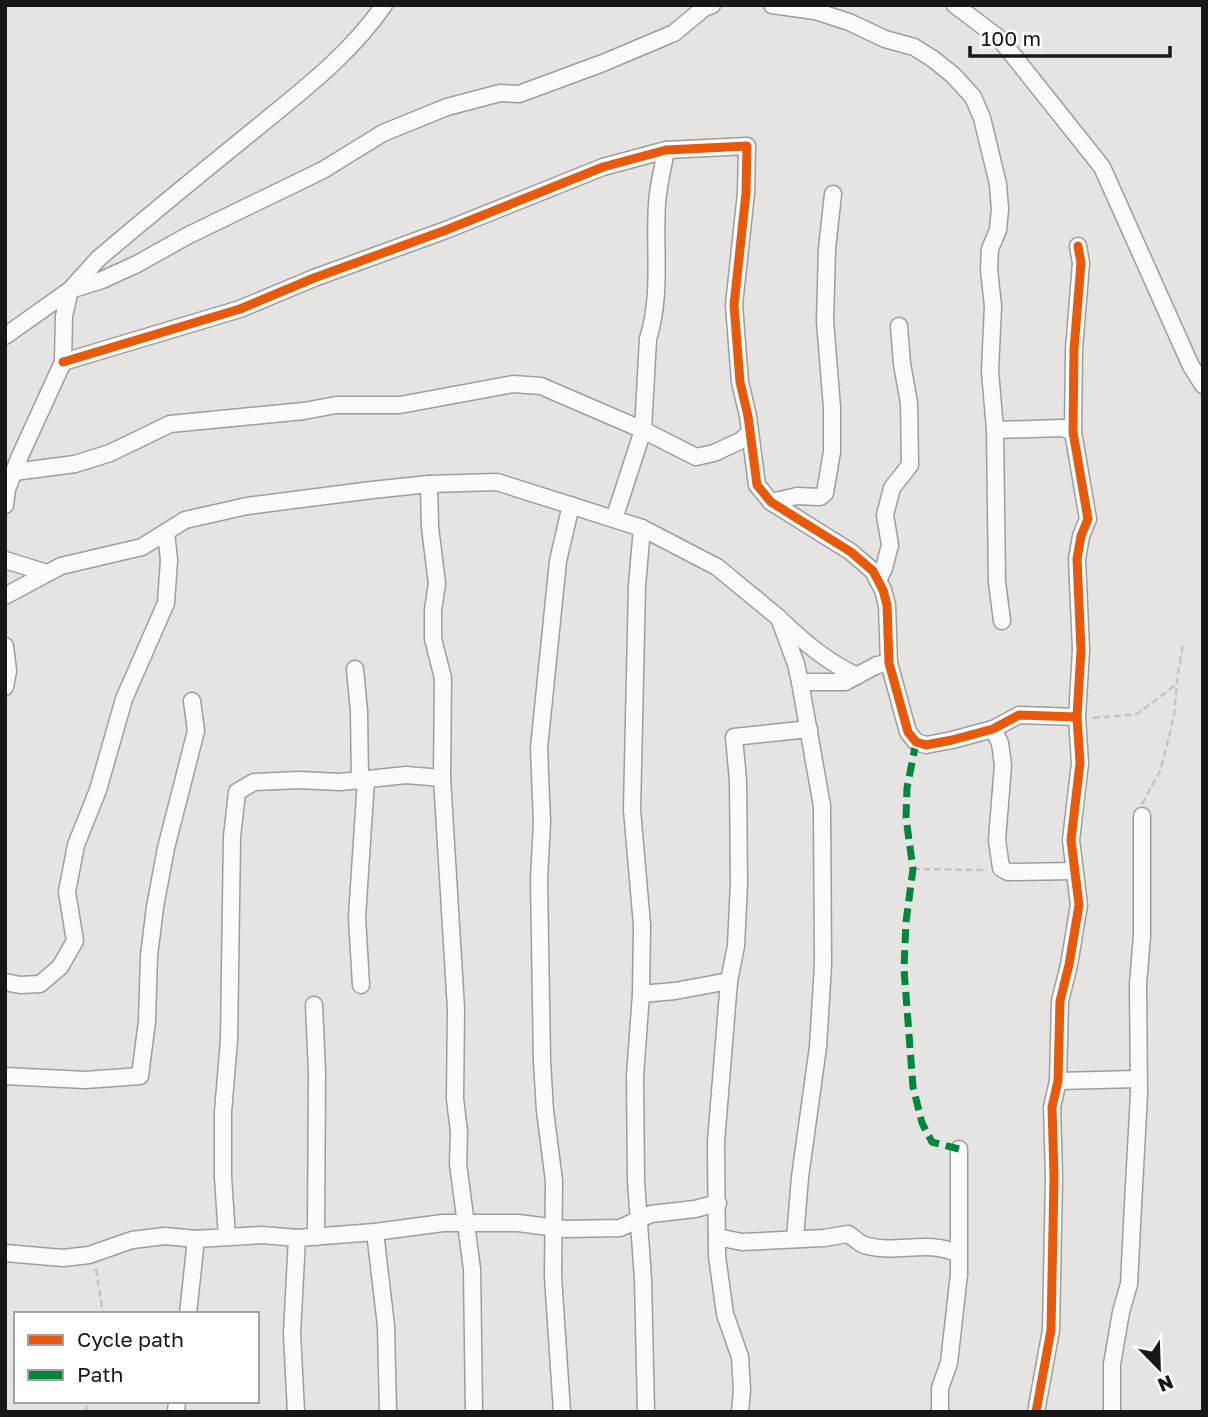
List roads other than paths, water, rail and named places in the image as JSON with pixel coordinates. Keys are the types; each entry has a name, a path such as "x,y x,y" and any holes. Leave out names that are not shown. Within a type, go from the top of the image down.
{"street":[{"path":"5,337 70,290 99,258 346,52 384,5"},
{"path":"70,290 103,280 137,264 187,236 323,170 383,133 447,107 500,93 519,94 603,64 674,33 712,5"},
{"path":"772,5 815,11 849,22 885,39 914,47 953,75 973,97 982,118 998,184 998,230 990,249 989,270 993,306 990,371 995,430 997,582 1002,621"},
{"path":"955,5 1000,39 1102,167 1191,366 1203,385"},
{"path":"63,362 240,309 603,167 666,150 747,146 746,194 734,304 740,382 748,416 757,485 771,502 850,552 873,571 887,606 889,663 908,732 916,742 926,745 952,740 993,729 1019,715 1077,718"},
{"path":"614,519 643,430 648,340 653,325 658,278 657,203 666,150"},
{"path":"771,502 797,496 820,496 825,493 832,452 832,408 825,321 827,249 833,194"},
{"path":"1037,1412 1051,1330 1054,1177 1052,1107 1058,1082 1060,1001 1079,905 1071,840 1080,763 1077,718 1081,650 1077,559 1080,536 1088,519 1073,432 1074,349 1081,263 1078,246"},
{"path":"5,505 14,472 63,362 64,316 70,290"},
{"path":"878,581 890,545 885,515 892,488 910,465 909,402 902,364 900,326"},
{"path":"14,472 75,464 110,453 170,424 304,411 336,405 400,405 513,384 541,386 643,430 696,457 714,453 742,440 749,433"},
{"path":"995,430 1063,428 1073,432"},
{"path":"5,596 61,566 142,547 185,520 247,506 429,484 497,482 642,528 717,567 779,618 810,649 857,676"},
{"path":"429,484 430,527 437,584 433,610 433,639 443,678 442,778 456,1009 455,1099 459,1132 458,1164 472,1269 474,1412"},
{"path":"562,1412 555,1317 552,1226 554,1181 545,1111 540,1019 539,879 542,822 539,748 558,561 571,505"},
{"path":"642,528 637,577 632,810 642,925 641,994 635,1076 646,1412"},
{"path":"5,982 20,985 40,984 60,967 75,941 67,892 76,845 99,790 124,699 166,603 169,560 166,532"},
{"path":"5,560 47,573"},
{"path":"779,618 796,664 822,806 823,965 818,1047 800,1177 795,1238"},
{"path":"5,646 6,677"},
{"path":"796,664 810,649"},
{"path":"800,682 845,682 877,665 889,663"},
{"path":"355,668 363,780 357,917 361,985"},
{"path":"5,1076 85,1080 140,1076 147,1021 149,956 155,907 166,848 196,731 192,701"},
{"path":"740,1412 740,1357 725,1314 717,1256 716,1142 740,883 738,781 734,737 810,729"},
{"path":"993,729 1000,743 1003,765 997,840 1001,868 1008,872 1074,871"},
{"path":"227,1237 223,1112 229,1040 232,837 237,792 254,782 363,780 406,775 442,778"},
{"path":"1112,1412 1112,1364 1129,1283 1139,1079 1142,816"},
{"path":"641,994 729,981"},
{"path":"314,1004 317,1072 316,1237"},
{"path":"1058,1082 1139,1079"},
{"path":"940,1412 940,1388 949,1363 959,1274 959,1149"},
{"path":"5,1254 63,1258 89,1255 132,1240 165,1236 196,1238 262,1235 297,1238 443,1223 518,1223 565,1229 620,1228 651,1214 695,1209 718,1203"},
{"path":"375,1232 386,1326 388,1412"},
{"path":"717,1237 742,1242 824,1238 848,1234 863,1244 883,1247 946,1247 958,1254"},
{"path":"188,1312 196,1238"},
{"path":"296,1412 292,1334 297,1238"}]}
